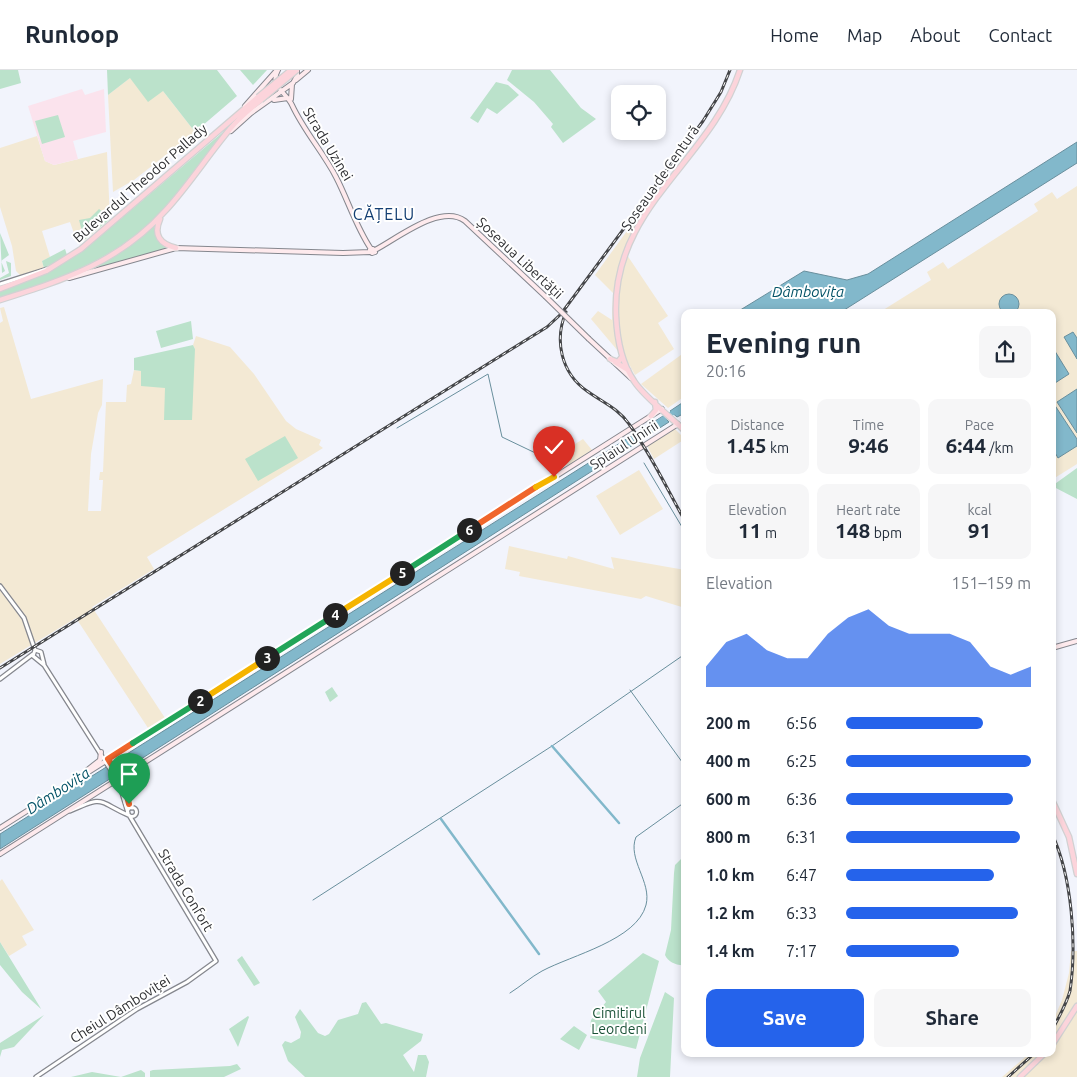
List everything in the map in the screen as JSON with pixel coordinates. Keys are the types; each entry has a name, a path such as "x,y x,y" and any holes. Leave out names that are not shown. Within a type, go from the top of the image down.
{"main road":[{"path":"277,70 275,81 283,86 293,83"},
{"name":"Bulevardul Theodor Pallady","path":"0,289 50,269 98,235 205,143 246,105 277,70"},
{"path":"213,151 231,128 259,99 292,70"},
{"path":"205,143 297,70"},
{"name":"Strada Uzinei","path":"292,104 290,93 297,76 297,70"},
{"name":"Bulevardul Theodor Pallady","path":"0,301 69,278 113,255 161,216 213,151 241,121 308,70"},
{"name":"Șoseaua de Centură","path":"681,428 633,379 622,355 617,323 616,298 620,268 629,242 645,213 723,107 740,70"},
{"name":"Strada Uzinei","path":"275,81 292,104 304,130 333,172 372,250"},
{"path":"260,106 278,98 288,98"},
{"name":"Șoseaua Libertății","path":"69,278 176,248 343,253 372,250 435,218 445,214 453,215 464,222 633,379"},
{"path":"161,216 156,228 158,237 164,243 176,248"},
{"path":"613,360 620,360 622,355"},
{"path":"613,360 628,370"},
{"path":"651,416 656,410 654,401"},
{"name":"Splaiul Unirii","path":"0,828 662,409"},
{"name":"Splaiul Unirii","path":"0,854 676,422"},
{"path":"1056,647 1077,641"},
{"path":"82,776 100,760 101,752"},
{"path":"1056,809 1067,832 1077,874"},
{"path":"1056,1039 1077,1006"},
{"path":"1020,1077 1041,1057"}],"street":[{"path":"0,284 50,269"},
{"path":"0,586 24,618 35,650 24,662 0,679"},
{"path":"35,650 40,651 38,657"},
{"path":"33,654 38,657 107,761 128,796 132,808 136,810 135,816 100,801 88,803 65,814"},
{"path":"24,662 38,657"},
{"path":"128,796 134,778 147,761"},
{"name":"Strada Confort","path":"118,778 128,814 137,832 216,961"},
{"path":"128,814 132,808"},
{"name":"Strada Confort","path":"135,816 137,832"},
{"name":"Cheiul Dâmboviței","path":"36,1077 137,1009 187,982 216,961"}],"shaded area":[{"path":"131,77 163,91 195,132 134,180 113,192 108,95"},
{"path":"82,89 85,95 104,89 106,132 73,141 78,159 54,165 45,161 28,106"},
{"path":"37,136 45,161 54,165 107,152 110,219 80,244 77,242 70,222 42,231 50,257 42,261 44,268 21,276 16,271 12,246 0,207 0,148"},
{"path":"1077,186 1077,464 1056,477 1056,309 885,309 931,280 927,272 943,262 948,269 1038,211 1034,204 1052,192 1057,199"},
{"path":"632,224 638,229 627,255 668,316 658,323 674,349 635,375 622,351 618,351 591,319 598,311 612,320 613,293 595,275"},
{"path":"4,307 31,399 103,379 102,405 98,413 91,454 88,511 101,511 103,480 99,480 100,472 103,472 106,402 126,402 127,385 131,384 134,370 141,371 195,349 193,345 196,336 230,347 254,374 286,421 296,429 321,440 319,445 323,448 147,557 154,569 92,607 165,718 148,728 76,618 0,664 0,323 3,321 0,308"},
{"path":"681,355 681,399 668,408 641,384"},
{"path":"675,429 681,435 681,442 654,459 647,446"},
{"path":"583,439 592,450 567,466 559,454"},
{"path":"639,470 663,509 620,535 596,496"},
{"path":"509,546 567,559 568,556 614,569 611,557 681,569 681,607 646,596 641,599 519,576 520,572 505,569"},
{"path":"2,879 34,930 22,936 27,945 9,956 0,942 0,881"},
{"path":"1071,951 1077,951 1077,1077 1002,1077 1025,1057 1056,1057 1056,1014 1069,973"}],"green space":[{"path":"0,70 18,70 21,83 0,89"},
{"path":"107,70 217,70 237,96 195,132 163,91 148,102 130,78 108,95"},
{"path":"240,70 267,70 253,85"},
{"path":"512,70 550,70 581,108 596,119 563,143 551,127 553,124 534,102 507,80"},
{"path":"496,82 508,85 519,95 497,114 487,108 478,123 470,118"},
{"path":"58,115 65,137 42,144 35,121"},
{"path":"229,127 169,203 143,229 125,243 106,255 65,275 0,297 0,291 43,275 85,249"},
{"path":"99,209 105,214 110,211 110,219 79,244 76,241 83,235 79,220 90,218"},
{"path":"154,225 156,237 168,248 87,272 128,247"},
{"path":"0,233 9,255 1,261"},
{"path":"65,249 66,257 44,268 42,261"},
{"path":"6,261 11,263 11,276 0,280 0,278 9,273"},
{"path":"1,262 5,271 2,273"},
{"path":"191,321 193,339 161,348 156,331"},
{"path":"193,345 195,349 192,420 164,420 165,388 141,386 141,371 134,370 134,358"},
{"path":"285,436 298,458 258,481 245,459"},
{"path":"1077,468 1077,499 1056,488 1056,483"},
{"path":"332,687 338,696 330,702 325,692"},
{"path":"681,859 681,965 671,962 665,955 671,930 675,865"},
{"path":"0,942 41,1009 22,992 0,965"},
{"name":"Cimitirul Leordeni","path":"643,953 659,961 636,1049 590,1038 593,1028 590,1027 591,1020 606,1002 598,991"},
{"path":"242,956 260,983 254,986 237,960"},
{"path":"665,992 674,998 670,1077 637,1077 640,1058"},
{"path":"366,1002 381,1024 386,1023 423,1034 421,1041 403,1055 414,1072 418,1055 426,1055 429,1062 426,1077 305,1077 288,1061 282,1045 285,1041 291,1043 300,1038 301,1032 295,1017 300,1009 318,1033 325,1036 329,1034 338,1020 358,1014 362,1003"},
{"path":"44,1015 14,1047 2,1050 0,1057 0,1043"},
{"path":"249,1017 238,1047 229,1029"},
{"path":"574,1026 587,1035 579,1050 560,1039"},
{"path":"237,1064 241,1069 224,1077 150,1077 150,1071 153,1070"},
{"path":"141,1070 145,1073 145,1077 121,1077"},
{"path":"92,1072 121,1077 71,1077"}],"water":[{"name":"Dâmbovița","path":"1077,142 1077,163 846,309 742,309 804,271 847,280 868,274"},
{"path":"1005,295 1013,295 1018,300 1017,309 1000,308 1000,300"},
{"path":"1073,332 1077,338 1077,359 1064,337"},
{"path":"1056,353 1069,374 1056,382"},
{"path":"1077,389 1077,433 1057,402"},
{"path":"681,404 681,415 677,417 670,411"},
{"path":"1056,407 1077,439 1077,446 1058,458 1056,454"},
{"path":"663,416 669,422 0,849 0,834"}],"waterway":[{"path":"397,428 488,374 502,437 548,459"},
{"name":"Dâmbovița","path":"660,421 681,408"},
{"path":"644,463 681,525"},
{"path":"313,900 552,746 681,657"},
{"path":"630,690 681,760"},
{"path":"552,746 619,823"},
{"path":"510,993 542,971 617,937 630,928 640,917 646,905 647,896 635,854 634,845 636,837 681,805"},
{"path":"441,819 539,954"}],"railway":[{"path":"0,668 547,327 561,314 703,121 721,92 730,70"},
{"path":"566,312 562,323 561,345 562,355 571,375 578,384 625,418 652,459 681,513"},
{"path":"1056,844 1068,890 1073,932 1070,991 1056,1022"},
{"path":"1008,1077 1030,1057"}],"district":[{"name":"CĂȚELU","path":"384,214"}],"route":[{"path":"129,804 124,784 108,759 554,477"}]}
